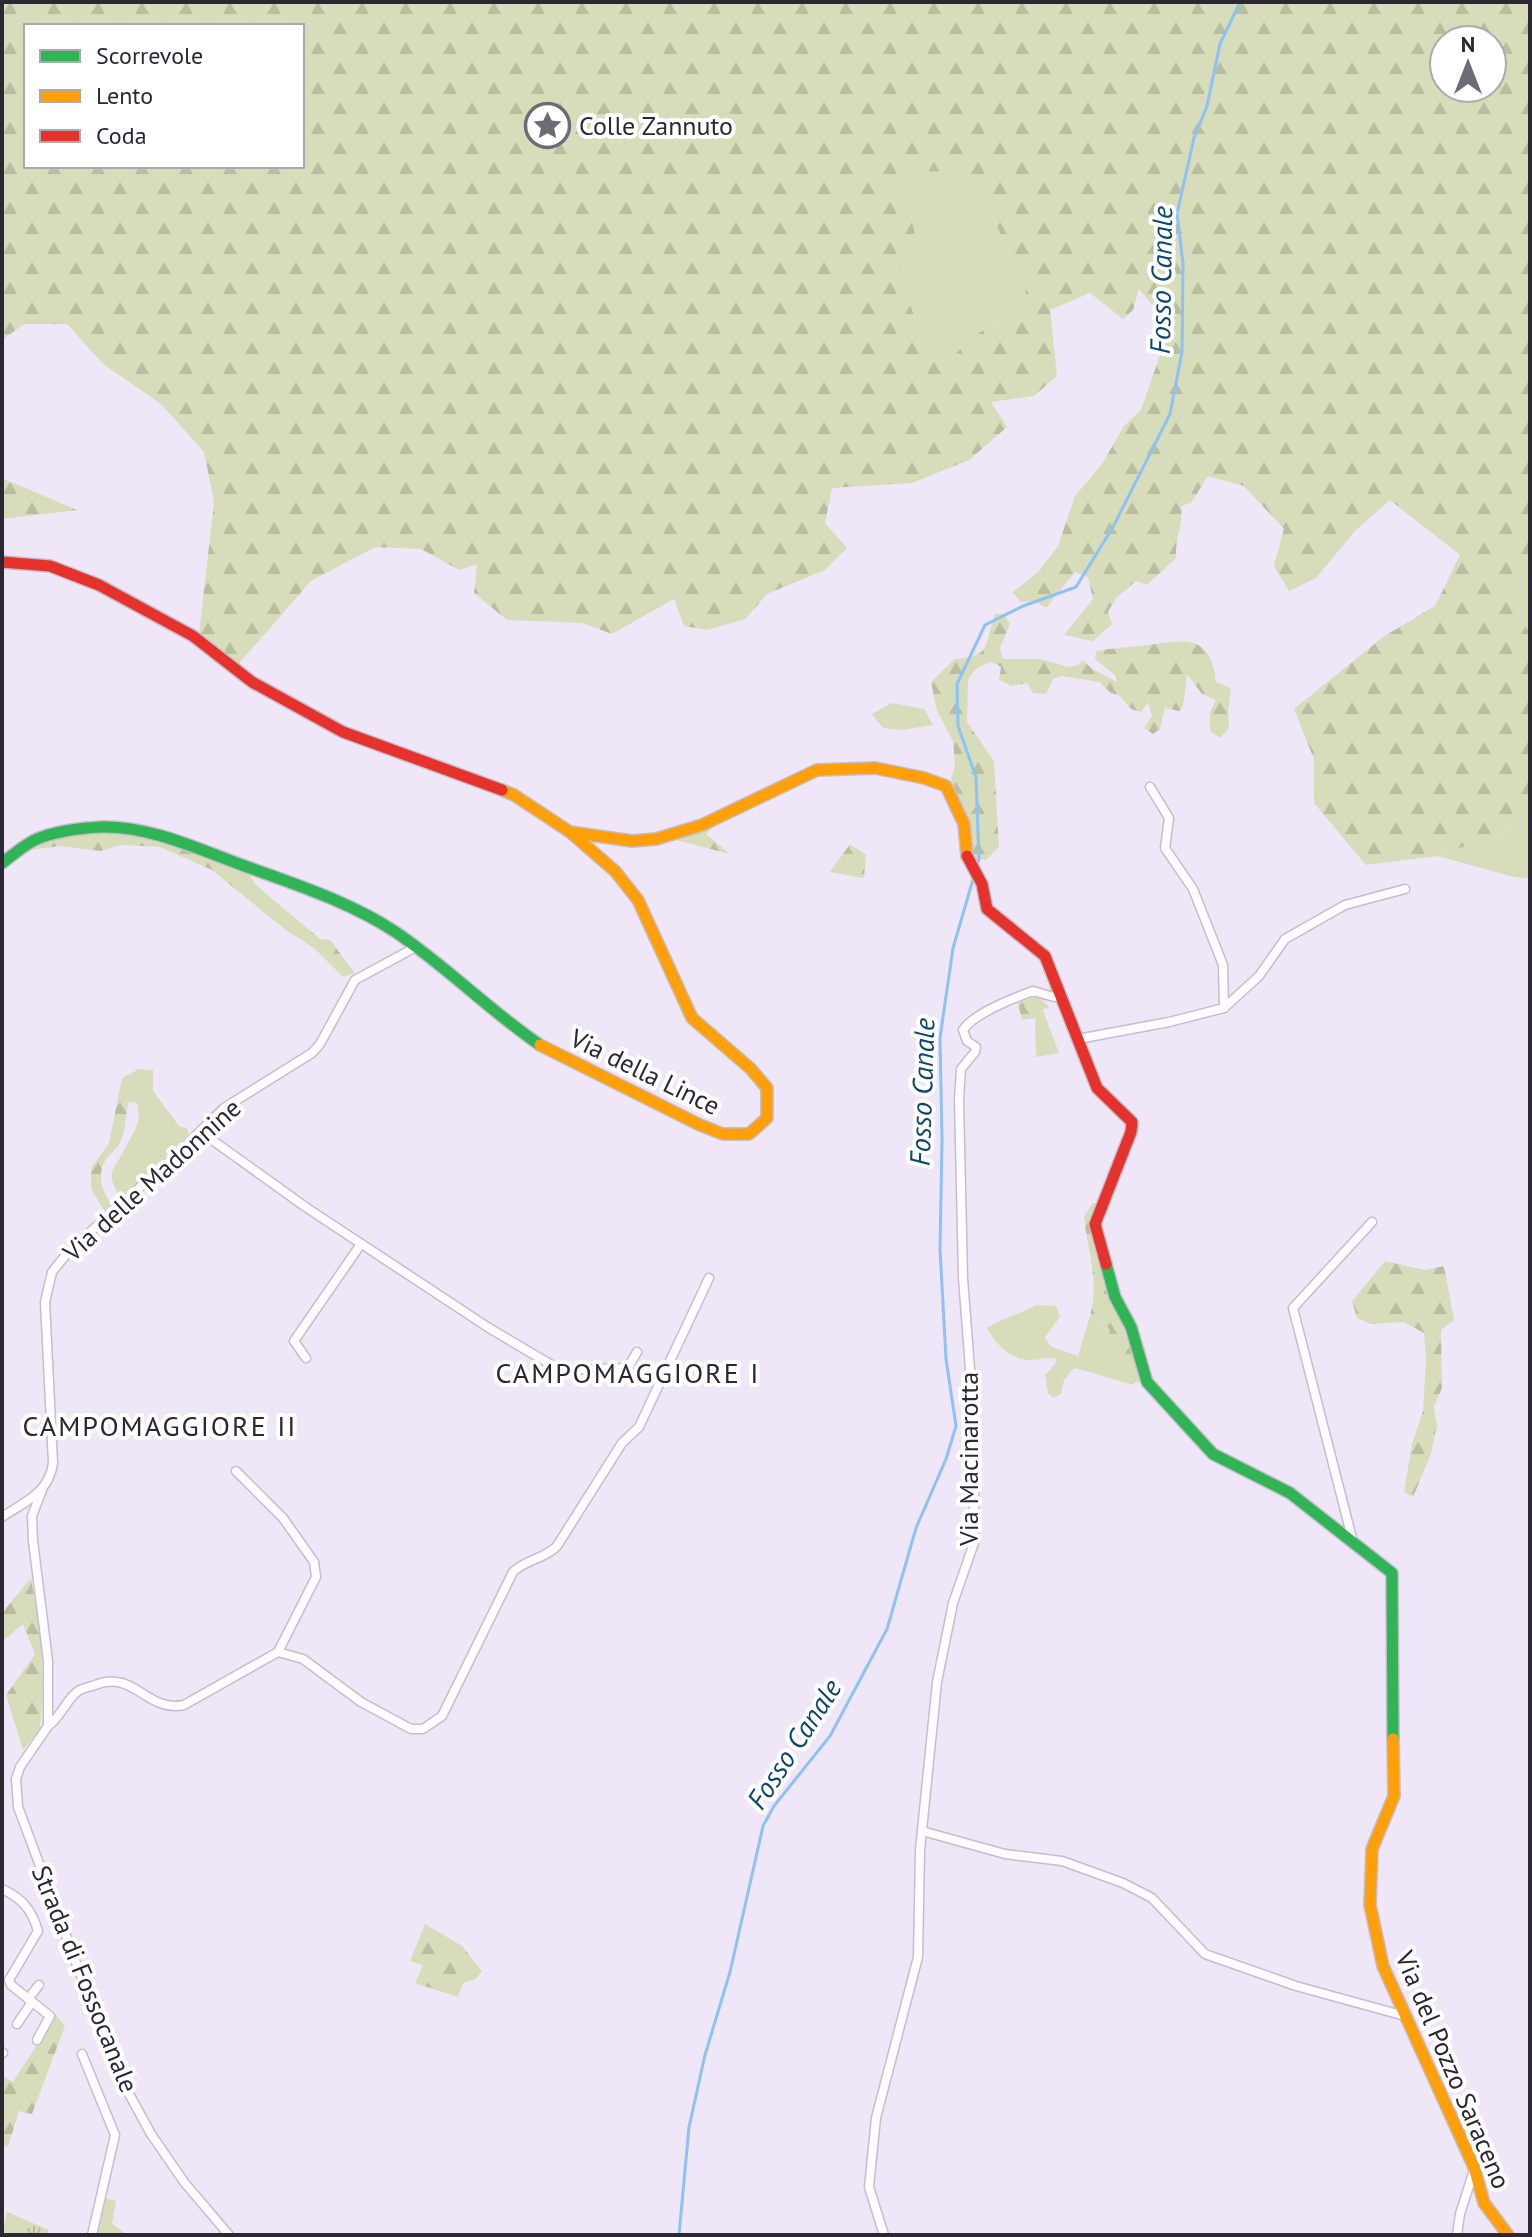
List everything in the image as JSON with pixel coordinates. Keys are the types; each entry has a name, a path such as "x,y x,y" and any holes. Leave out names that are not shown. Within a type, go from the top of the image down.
{"street":[{"name":"Via della Lince","path":"2,562 50,566 125,597 193,636 233,671 343,732 514,795 570,832 615,871 638,900 692,1018 761,1079 767,1088 767,1118 762,1125 741,1136 723,1134 548,1050 511,1025 398,934 370,917 296,885 188,845 136,829 103,827 72,830 36,839 2,863"},
{"name":"Via del Pozzo Saraceno","path":"570,832 632,841 656,839 702,825 817,770 875,768 946,786 964,824 967,860 982,884 987,909 1045,956 1097,1088 1132,1122 1131,1132 1095,1224 1115,1297 1131,1327 1147,1382 1213,1454 1290,1493 1392,1573 1394,1796 1372,1849 1370,1905 1383,1966 1474,2167 1484,2203 1508,2235"},
{"path":"1150,787 1169,818 1165,848 1193,889 1223,965 1224,1008"},
{"path":"1078,1039 1224,1008 1259,976 1285,939 1345,905 1405,889"},
{"name":"Via delle Madonnine","path":"48,1726 48,1661 32,1516 42,1490 51,1479 53,1463 45,1302 52,1272 70,1250 224,1108 312,1053 355,980 414,948"},
{"name":"Via Macinarotta","path":"884,2235 869,2187 876,2118 918,1957 922,1831 937,1682 953,1603 974,1543 974,1421 963,1278 959,1099 961,1069 976,1047 967,1041 963,1030 982,1015 1033,991 1054,997 1060,994"},
{"path":"201,1132 361,1244 489,1328 560,1370 628,1368 637,1352"},
{"path":"1353,1543 1293,1308 1372,1222"},
{"path":"306,1358 294,1341 361,1244"},
{"path":"278,1652 303,1659 361,1702 411,1729 423,1729 434,1724 449,1708 513,1572 520,1565 551,1553 622,1443 639,1427 709,1278"},
{"path":"48,1726 60,1717 77,1692 102,1682 115,1680 129,1683 159,1704 172,1708 184,1705 278,1652 316,1577 316,1570 314,1562 283,1518 236,1471"},
{"path":"2,1517 42,1490"},
{"name":"Strada di Fossocanale","path":"48,1726 20,1767 16,1779 18,1807 116,2070 151,2134 184,2182 229,2235"},
{"path":"922,1831 1005,1854 1062,1861 1123,1883 1152,1898 1205,1954 1296,1986 1405,2016"},
{"path":"2,1889 15,1895 33,1913 38,1931 9,1980 11,1985 50,2016 37,2040"},
{"path":"17,2024 39,1985"},
{"path":"82,2054 115,2135 92,2235"},
{"path":"1457,2235 1474,2167"}],"green space":[{"path":"2,2 1530,2 1530,572 1509,592 1530,635 1530,823 1438,856 1366,865 1314,803 1314,759 1294,709 1383,637 1435,606 1460,555 1390,500 1355,531 1316,578 1289,591 1274,566 1284,529 1244,486 1208,476 1191,503 1181,506 1176,558 1147,585 1136,581 1116,598 1108,612 1112,624 1093,641 1064,635 1093,599 1088,577 1075,572 1046,608 1034,601 1020,602 1013,592 1039,571 1058,546 1075,496 1102,464 1124,426 1141,410 1167,335 1154,307 1139,289 1133,310 1123,319 1090,293 1050,310 1057,376 1034,396 991,402 1007,427 969,460 912,483 832,488 825,523 847,548 825,570 767,594 745,619 707,630 684,626 674,599 612,634 582,623 507,620 474,593 477,564 459,570 421,549 375,547 311,581 236,667 199,634 214,502 204,452 162,405 102,363 67,324 24,324 2,340","holes":["945,171 975,192 1026,277 1025,305 975,336 949,362 938,358 918,326 895,264 897,244 917,243 902,180 922,172"]},
{"path":"945,171 975,192 1026,277 1025,305 975,337 949,363 938,358 918,326 895,264 897,244 916,243 902,180 922,172"},
{"path":"2,478 77,510 2,519"},
{"path":"1530,572 1530,635 1509,592"},
{"path":"995,614 1004,614 1010,624 1000,648 1003,659 1040,659 1069,667 1083,660 1092,669 1117,682 1115,675 1095,659 1096,651 1173,642 1194,643 1208,655 1216,682 1231,688 1229,728 1220,738 1210,731 1210,712 1216,700 1202,694 1187,674 1183,706 1179,711 1165,708 1160,729 1153,734 1144,728 1152,716 1148,703 1141,712 1131,709 1120,696 1111,693 1099,682 1062,676 1053,679 1046,694 1033,693 1027,683 1012,686 999,680 1001,667 992,662 981,666 968,681 967,722 994,761 999,847 986,860 970,858 951,780 955,765 953,741 937,711 931,682 955,659 981,652 988,640"},
{"path":"892,703 924,709 933,725 902,730 883,728 872,714"},
{"path":"1530,823 1530,879 1438,856"},
{"path":"716,824 706,834 730,854 672,839"},
{"path":"88,832 133,833 171,842 247,871 256,885 320,939 330,940 355,973 343,977 314,948 287,931 212,870 160,847 121,845 101,851 60,846 31,850 50,840"},
{"path":"850,844 866,855 864,878 830,872"},
{"path":"1037,996 1050,1008 1042,1009 1035,1018 1022,1020 1018,1003"},
{"path":"1042,1008 1059,1053 1036,1057 1035,1018"},
{"path":"139,1069 153,1070 153,1091 179,1126 188,1129 188,1135 120,1199 112,1181 112,1172 139,1119 137,1103 127,1102 133,1080 122,1078"},
{"path":"122,1078 133,1080 122,1137 102,1170 103,1189 113,1205 112,1210 106,1213 91,1189 91,1168 109,1143"},
{"path":"1093,1203 1097,1204 1093,1219 1141,1381 1131,1384 1122,1367 1113,1360 1109,1328 1090,1316 1094,1291 1084,1216"},
{"path":"1385,1261 1425,1270 1444,1266 1454,1320 1441,1330 1442,1388 1434,1407 1437,1425 1431,1454 1413,1497 1404,1492 1412,1444 1423,1411 1424,1333 1404,1322 1370,1324 1357,1318 1352,1301"},
{"path":"1036,1305 1056,1306 1060,1317 1045,1337 1050,1346 1078,1356 1090,1316 1109,1328 1113,1360 1122,1367 1131,1384 1074,1368 1064,1380 1061,1394 1053,1398 1048,1393 1045,1375 1056,1359 1029,1360 1009,1354 987,1328"},
{"path":"31,1578 41,1637 43,1687 40,1729 23,1750 6,1695 35,1654 23,1624 2,1642 2,1613"},
{"path":"425,1924 462,1946 482,1971 476,1979 463,1983 458,1997 415,1983 423,1965 410,1961"},
{"path":"56,2015 65,2026 32,2114 19,2111 8,2147 2,2144 2,2076 13,2082"},
{"path":"106,2198 116,2201 112,2224 128,2235 98,2235"},
{"path":"7,2212 49,2230 47,2235 2,2235"}],"waterway":[{"name":"Fosso Canale","path":"976,868 979,859 976,777 958,726 957,684 985,625 1023,606 1076,587 1113,527 1170,414 1182,352 1183,263 1177,214 1194,138 1207,106 1220,44 1240,2"},
{"name":"Fosso Canale","path":"679,2235 689,2127 705,2055 730,1972 763,1826 774,1806 830,1736 887,1629 916,1528 946,1459 956,1426 946,1359 940,1249 940,1038 953,948 974,876"}],"traffic: fast":[{"path":"2,863 37,839 78,829 138,830 174,840 322,894 379,922 415,946 540,1045"},
{"path":"1106,1264 1115,1297 1131,1327 1147,1382 1213,1454 1290,1493 1392,1573 1393,1739"}],"traffic: slow":[{"path":"570,832 632,841 656,839 702,825 817,770 875,768 946,786 964,824 967,856"},
{"path":"502,790 570,832 615,871 638,900 692,1018 751,1069 767,1088 767,1118 749,1134 723,1134 540,1045"},
{"path":"1393,1739 1394,1796 1372,1849 1370,1905 1383,1966 1474,2167 1484,2203 1508,2235"}],"traffic: jam":[{"path":"2,562 50,566 99,585 193,636 252,682 343,732 502,790"},
{"path":"967,856 982,884 987,909 1045,956 1097,1088 1132,1122 1131,1132 1095,1224 1106,1264"}],"place":[{"name":"Colle Zannuto","path":"548,126"}],"district":[{"name":"CAMPOMAGGIORE I","path":"628,1373"},
{"name":"CAMPOMAGGIORE II","path":"160,1426"}]}
